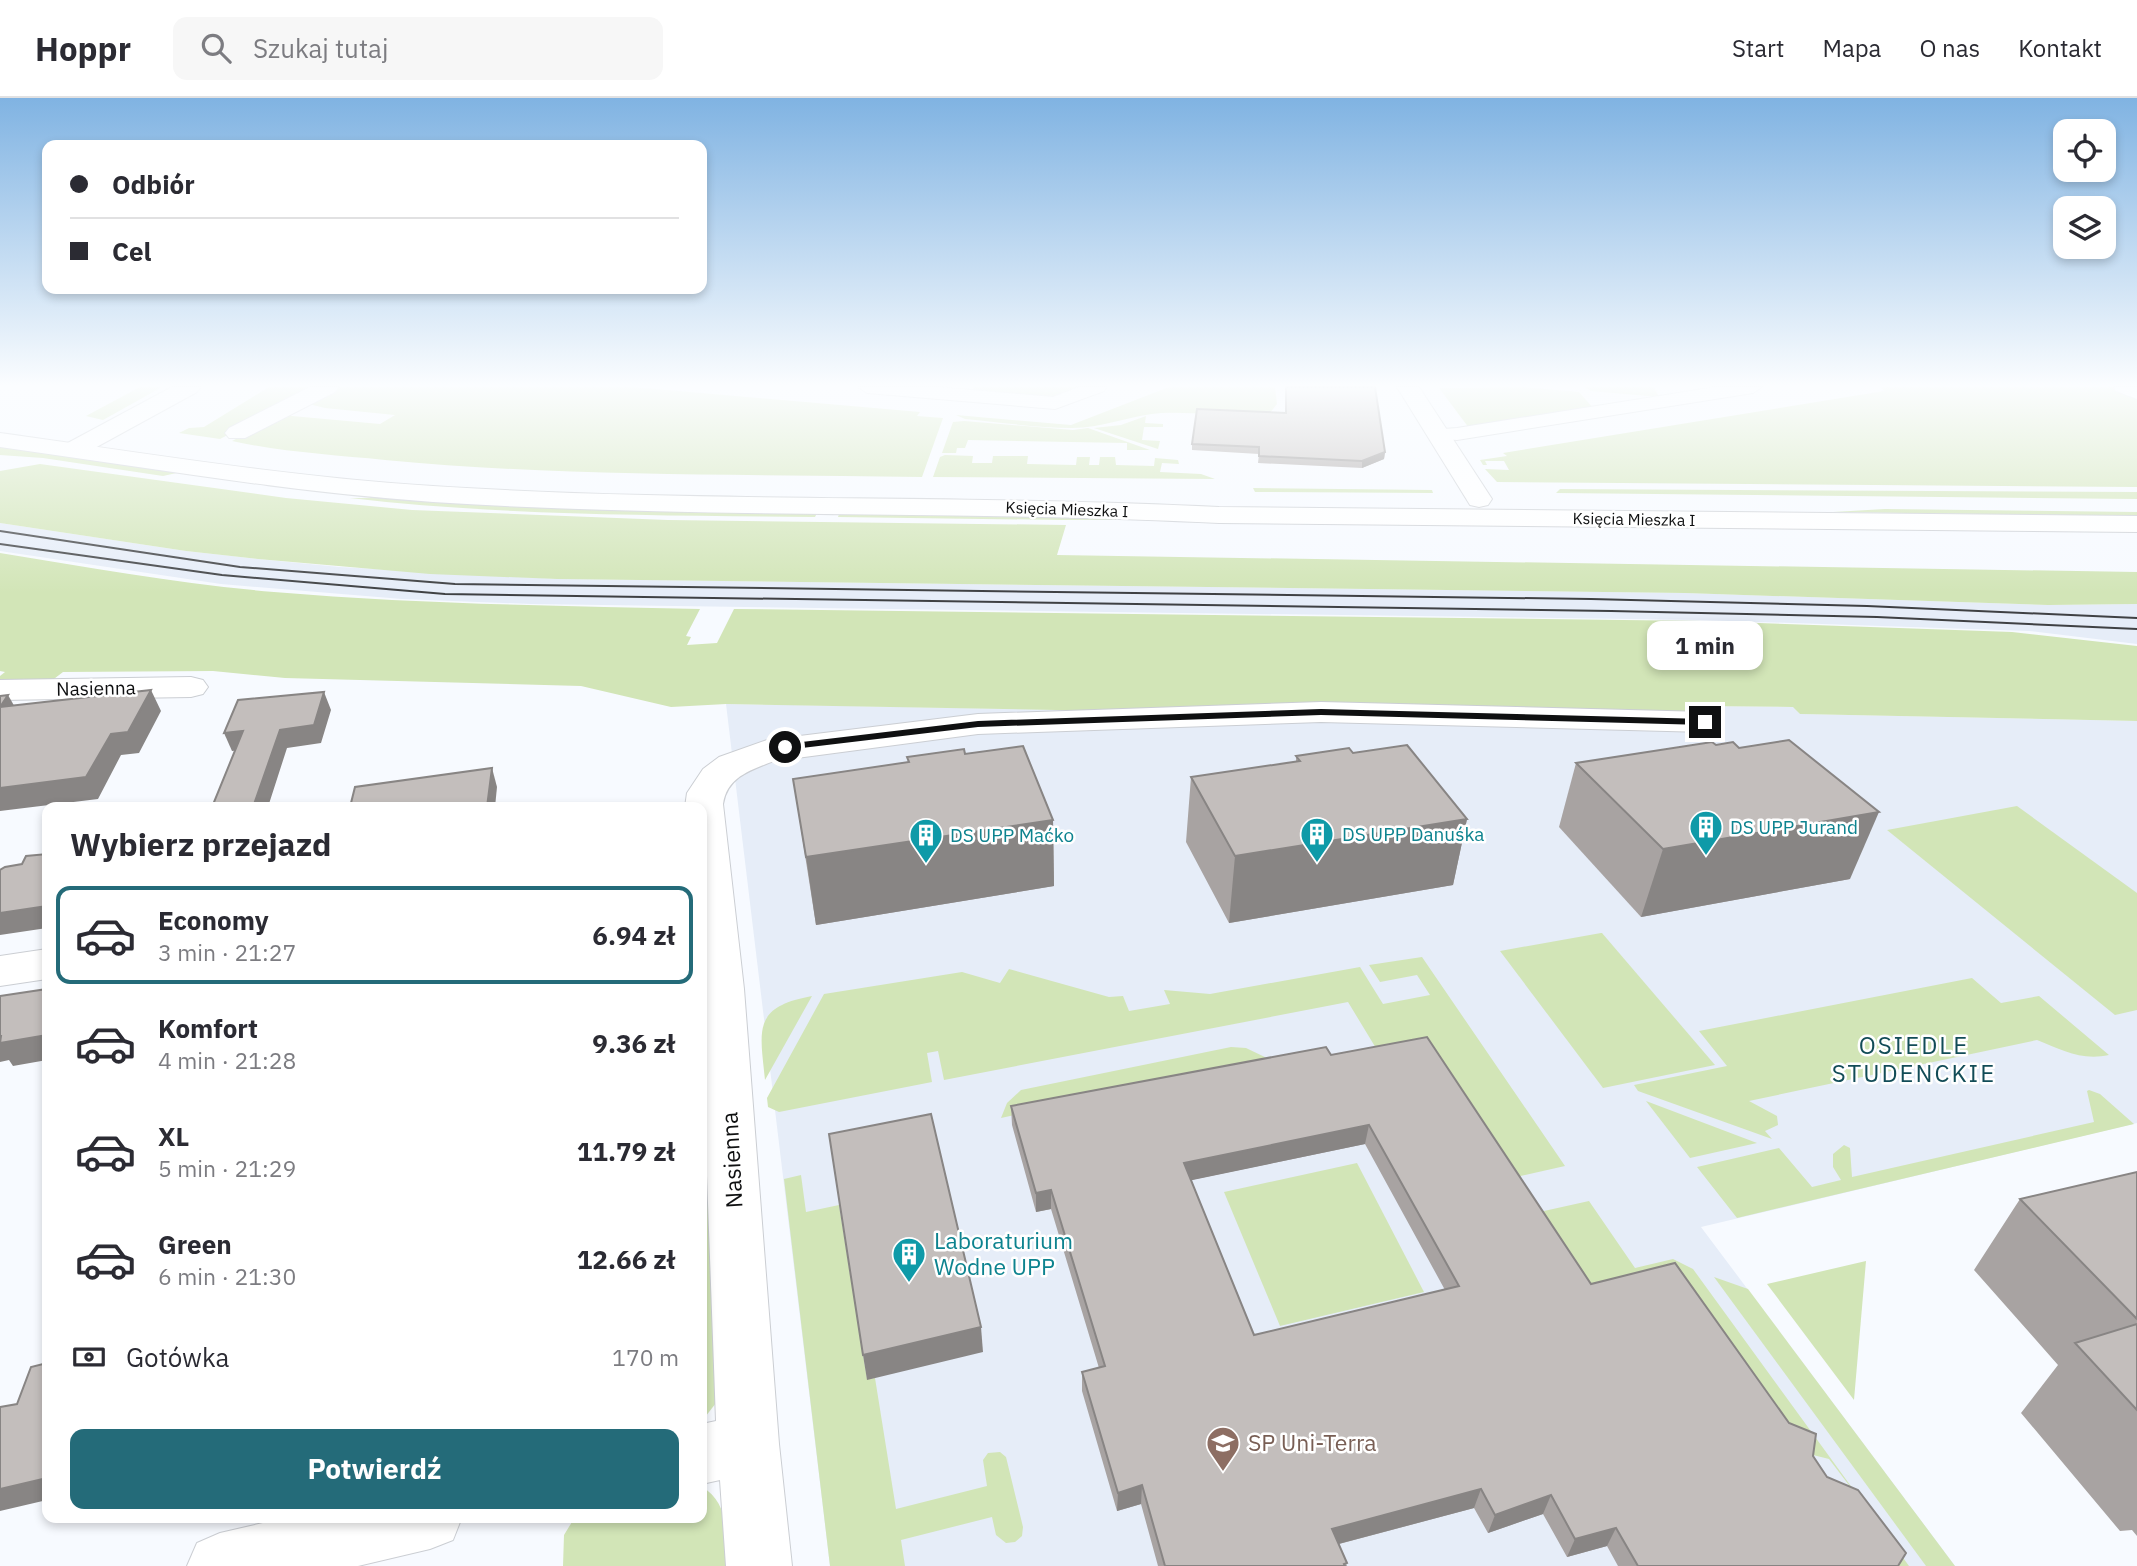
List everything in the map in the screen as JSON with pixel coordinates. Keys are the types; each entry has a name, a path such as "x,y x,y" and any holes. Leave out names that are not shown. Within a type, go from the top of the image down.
{"street":[{"name":"Księcia Mieszka I","path":"150,456 292,480 505,498 679,503 1097,509 1219,515 1487,508 2137,505"},
{"path":"1452,456 1487,508"},
{"name":"Księcia Mieszka I","path":"1487,508 2137,524"},
{"name":"Nasienna","path":"0,690 191,687"},
{"name":"Nasienna","path":"704,802 706,793 716,778 732,765 785,747 978,724 1321,712 1705,722"},
{"name":"Nasienna","path":"707,879 722,989 725,1449 759,1566"},
{"path":"0,971 42,965"},
{"path":"220,1566 404,1523"}],"shaded area":[{"path":"0,523 258,559 340,567 557,579 1685,593 2048,605 2137,604 2137,644 2029,631 1700,620 531,604 402,599 221,584 0,551"},
{"path":"726,704 1713,721 1695,706 1794,707 1800,714 2137,721 2137,1123 1701,1227 1955,1566 830,1566"}],"green space":[{"path":"7,456 70,456 181,472 163,476 43,458"},
{"path":"333,456 930,456 922,477 653,474 452,465"},
{"path":"973,456 972,463 992,463 993,456 1028,456 1027,464 1076,465 1077,457 1090,457 1089,465 1099,465 1100,457 1115,457 1116,465 1154,466 1155,458 1178,460 1179,464 1162,463 1160,472 1201,474 1215,479 933,477 940,457"},
{"path":"1507,456 2137,456 2137,487 1497,482 1485,469 1509,470 1504,461 1485,461 1487,465 1483,465 1480,460"},
{"path":"40,464 286,498 412,510 668,520 1066,525 1057,555 2137,572 2137,604 2048,605 1685,593 557,579 430,574 186,551 0,523 0,471"},
{"path":"1253,488 1432,490 1433,493 1255,492"},
{"path":"1560,489 2137,492 2137,499 1556,493"},
{"path":"350,498 818,511 815,517 582,514"},
{"path":"1885,509 2137,512 2137,516 1833,512"},
{"path":"840,511 1124,516 1116,520 838,517"},
{"path":"0,553 171,580 274,592 434,602 700,609 686,636 691,637 687,645 717,643 734,609 1702,621 2012,632 2137,646 2137,721 1800,714 1793,707 1696,706 1714,722 726,704 671,707 581,686 285,678 213,671 63,672 50,682 0,683 0,676 5,672 0,671"},
{"path":"2017,806 2137,893 2137,1010 2115,1015 1887,830"},
{"path":"1602,933 1715,1065 1603,1088 1500,951"},
{"path":"1422,957 1565,1166 1503,1180 1385,1063 1348,1002 944,1080 938,1051 927,1053 932,1082 779,1112 768,1107 767,1098 824,994 962,972 1000,983 1009,969 1109,997 1123,996 1129,1011 1170,1004 1164,990 1210,994 1360,967 1383,1004 1430,995 1417,975 1380,982 1369,965"},
{"path":"1972,978 2001,1003 2039,996 2109,1055 2081,1056 2037,1040 1749,1101 1777,1116 1778,1125 1765,1131 1772,1139 1638,1091 1634,1085 1727,1066 1699,1031"},
{"path":"812,996 765,1080 762,1034 769,1014 793,1001"},
{"path":"1231,1047 1246,1048 1269,1059 1001,1118 1007,1103 1021,1090"},
{"path":"2087,1091 2100,1094 2134,1124 1737,1218 1697,1167 1779,1148 1812,1187 1841,1180 1833,1167 1833,1154 1844,1145 1850,1148 1852,1177 2094,1122"},
{"path":"1646,1101 1757,1143 1690,1158"},
{"path":"707,1132 720,1387 716,1403 707,1415"},
{"path":"1357,1163 1424,1292 1280,1326 1224,1192"},
{"path":"801,1175 806,1212 839,1205 867,1379 875,1378 896,1509 987,1486 983,1460 988,1453 1000,1452 1006,1457 1023,1527 1022,1536 1015,1542 1006,1543 996,1535 992,1517 901,1540 905,1566 830,1566 784,1179"},
{"path":"1589,1201 1635,1268 1673,1259 1693,1269 1909,1566 1889,1566 1855,1493 1829,1459 1805,1453 1571,1306 1526,1215"},
{"path":"1866,1261 1854,1400 1767,1284"},
{"path":"1714,1277 1748,1289 1955,1566 1926,1566"},
{"path":"707,1491 718,1502 722,1511 730,1566 563,1566 564,1535 571,1523 707,1523"}],"building":[{"path":"1259,456 1376,456 1362,461"},
{"path":"151,690 128,732 111,734 86,777 0,788 0,707"},
{"path":"324,692 314,725 280,730 255,802 214,802 243,731 224,733 238,700"},
{"path":"8,695 0,707 0,696"},
{"path":"1789,740 1879,812 1663,849 1576,763 1712,742 1716,745 1733,742 1739,748"},
{"path":"1407,745 1467,819 1235,856 1191,777 1300,761 1296,756 1349,748 1353,753"},
{"path":"1023,746 1053,820 806,857 793,779 909,762 907,757 964,749 965,754"},
{"path":"492,768 488,802 351,802 355,787"},
{"path":"42,854 42,907 0,913 0,870 22,864 26,856"},
{"path":"42,990 42,1036 0,1043 0,996"},
{"path":"1427,1037 1591,1284 1675,1263 1789,1423 1816,1434 1813,1456 1827,1477 1858,1490 1906,1553 1898,1566 1638,1566 1616,1528 1575,1539 1551,1495 1495,1515 1481,1489 1332,1529 1347,1563 1345,1566 1165,1566 1142,1485 1118,1493 1082,1372 1105,1366 1051,1190 1036,1193 1011,1106 1326,1047 1331,1055","holes":["1369,1125 1459,1286 1254,1335 1184,1163"]},
{"name":"Laboraturium Wodne UPP","path":"931,1114 981,1327 863,1355 829,1134"},
{"path":"2137,1172 2137,1319 2020,1199"},
{"path":"2137,1324 2137,1410 2075,1343"},
{"path":"42,1364 42,1479 0,1489 0,1407 17,1404 31,1367"}],"tram line":[{"path":"0,531 240,567 455,584 1591,599 1867,606 2137,618"},
{"path":"0,544 222,575 445,594 1611,611 1877,617 2137,629"}],"place":[{"name":"DS UPP Jurand","path":"1706,857"},
{"name":"DS UPP Danuśka","path":"1317,864"},
{"name":"DS UPP Maćko","path":"926,865"},
{"name":"Laboraturium Wodne UPP","path":"909,1284"},
{"name":"SP Uni-Terra","path":"1223,1473"}],"district":[{"name":"OSIEDLE STUDENCKIE","path":"1914,1060"}],"route":[{"path":"785,747 978,724 1321,712 1705,722"}]}
